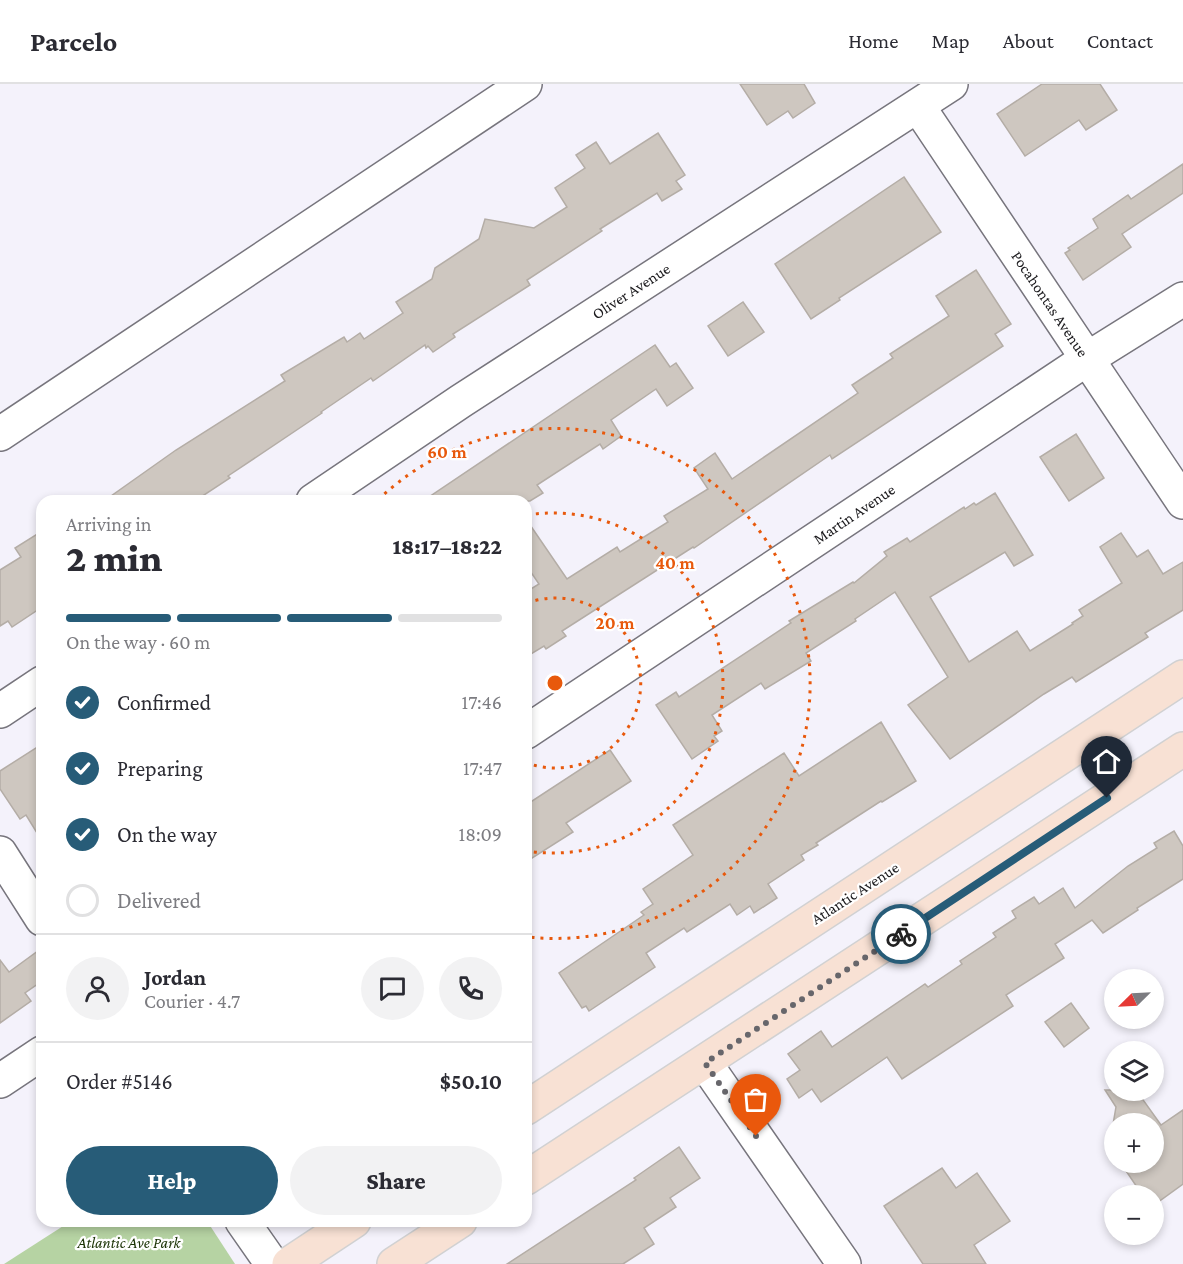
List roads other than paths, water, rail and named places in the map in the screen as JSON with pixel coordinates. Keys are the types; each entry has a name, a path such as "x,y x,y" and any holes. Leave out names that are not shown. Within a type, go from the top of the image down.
{"main road":[{"name":"Atlantic Avenue","path":"532,1104 1183,677"},
{"path":"532,1174 1183,749"},
{"path":"289,1264 345,1227"},
{"path":"394,1264 451,1227"}],"street":[{"path":"0,434 525,84"},
{"name":"Oliver Avenue","path":"322,495 461,401 951,84"},
{"name":"Pocahontas Avenue","path":"918,106 1183,502"},
{"name":"Martin Avenue","path":"532,728 1183,298"},
{"path":"0,711 36,687"},
{"path":"0,853 36,910"},
{"path":"0,1081 36,1057"},
{"path":"705,1063 844,1264"},
{"path":"246,1227 272,1264"}],"park label":[{"name":"Atlantic Ave Park","path":"129,1242"}]}
